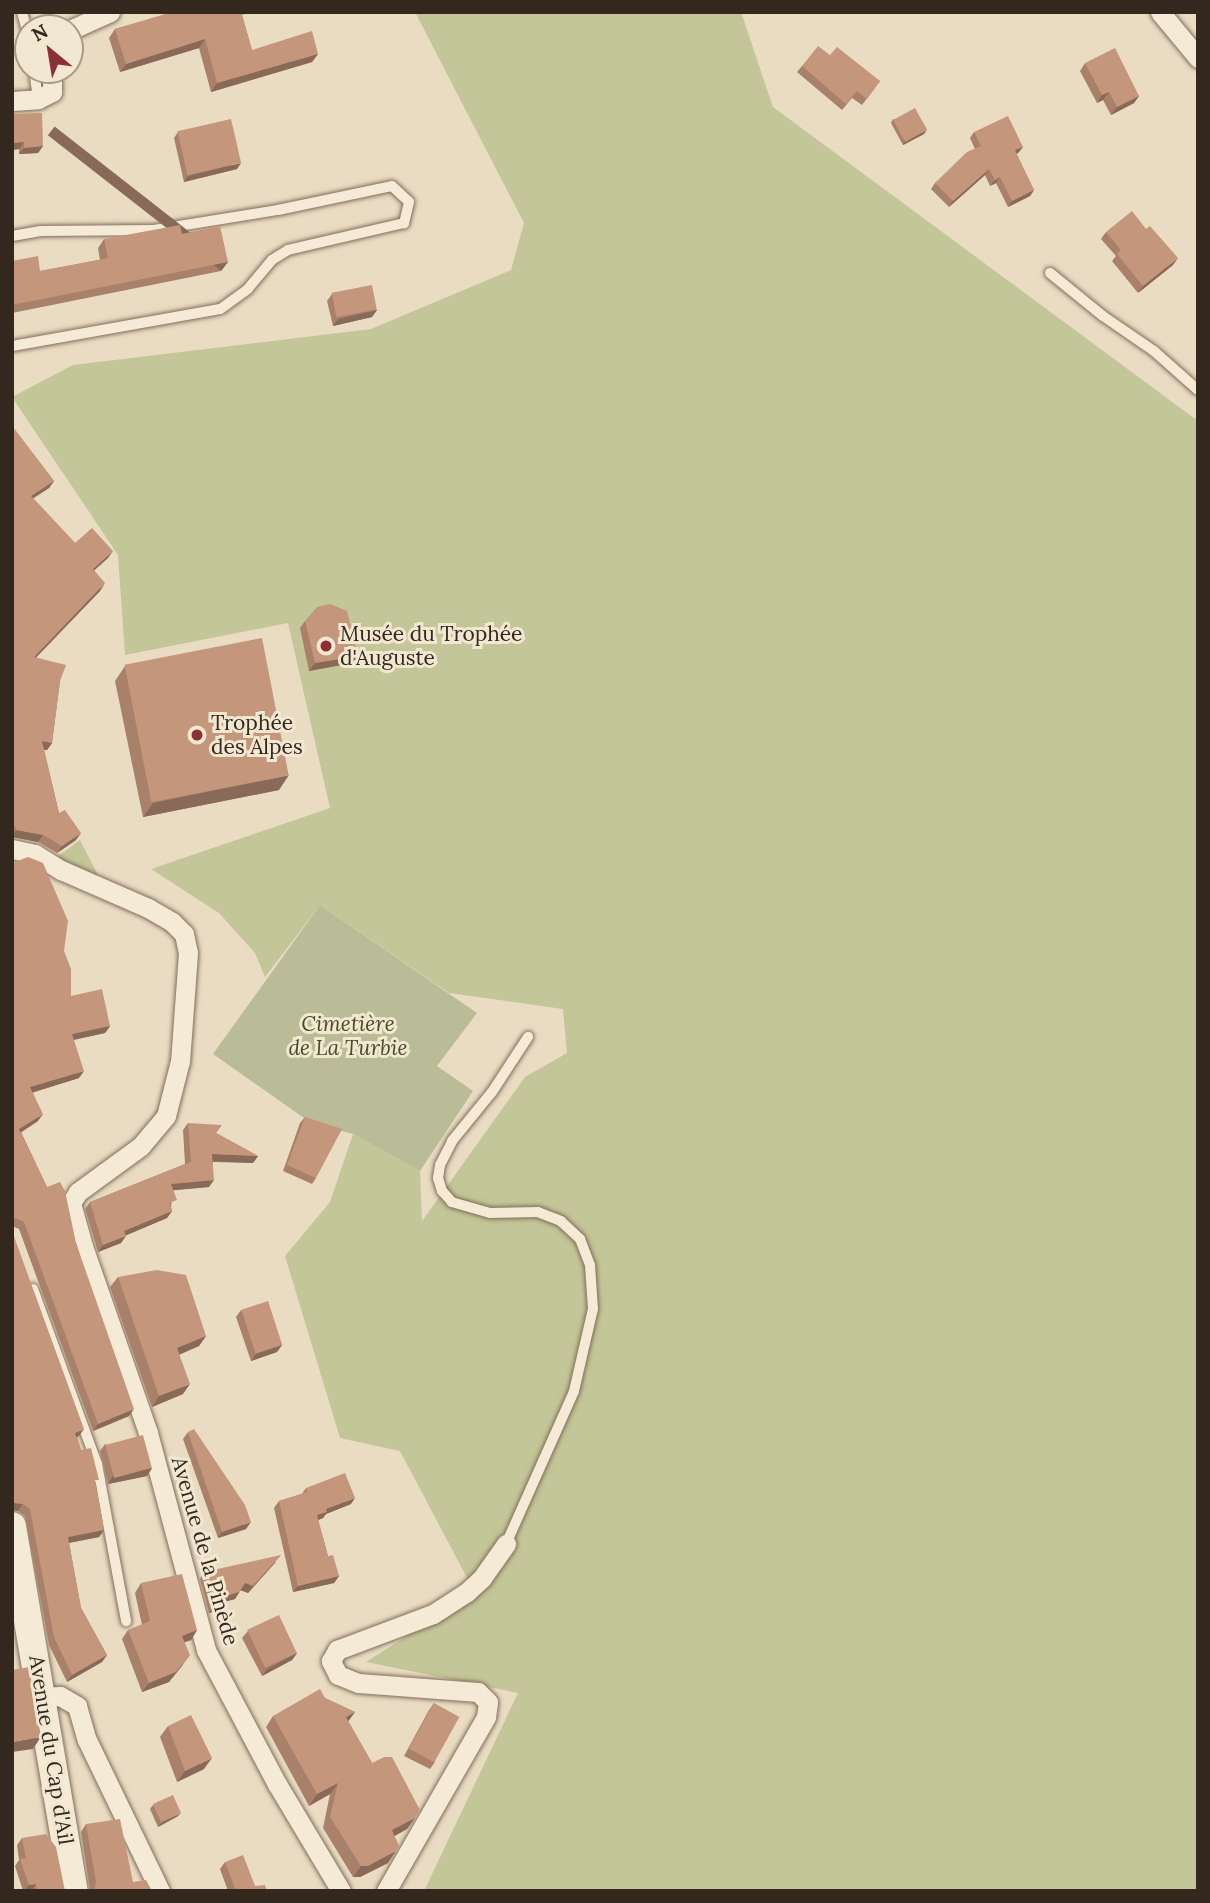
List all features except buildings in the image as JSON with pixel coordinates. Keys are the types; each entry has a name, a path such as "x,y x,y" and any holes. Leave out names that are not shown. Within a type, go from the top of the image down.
{"street":[{"path":"84,24 110,12"},
{"path":"1160,12 1198,58"},
{"path":"12,101 38,99 52,92 52,84"},
{"name":"Avenue de la Pinède","path":"12,849 35,854 61,870 148,908 172,922 184,934 188,953 180,1061 166,1116 141,1146 78,1192 71,1203 83,1246 148,1433 206,1650 277,1784 341,1891"},
{"name":"Avenue du Cap d'Ail","path":"12,1526 74,1891"},
{"path":"386,1891 486,1717 488,1702 478,1692 358,1683 338,1675 331,1661 337,1650 433,1614 467,1592 482,1578 506,1544"},
{"path":"42,1697 60,1696 77,1706 87,1740 160,1891"}],"lane":[{"path":"36,84 38,99"},
{"path":"12,236 41,230 154,230 278,210 392,186 409,202 404,223 288,250 272,260 248,289 220,309 12,346"},
{"path":"1050,274 1103,316 1154,351 1198,390"},
{"path":"506,1544 574,1391 593,1309 590,1265 580,1239 561,1221 538,1212 490,1213 452,1202 442,1191 438,1178 440,1165 452,1141 492,1091 528,1037"},
{"path":"31,1283 97,1464 126,1621"}],"green space":[{"path":"415,12 741,12 773,107 1198,421 1198,1891 424,1891 518,1693 366,1662 475,1593 400,1451 340,1438 285,1256 330,1202 353,1134 420,1171 422,1221 525,1077 567,1053 563,1009 449,993 320,905 265,977 255,953 219,913 151,869 330,808 288,623 125,655 118,555 12,397 73,365 371,329 511,270 524,223"},
{"path":"80,840 99,877 57,857"},
{"name":"Cimetière de La Turbie","path":"320,905 477,1013 437,1066 473,1091 420,1171 353,1134 311,1123 213,1054"}],"place":[{"name":"Musée du Trophée d'Auguste","path":"326,646"},
{"name":"Trophée des Alpes","path":"197,735"}]}
